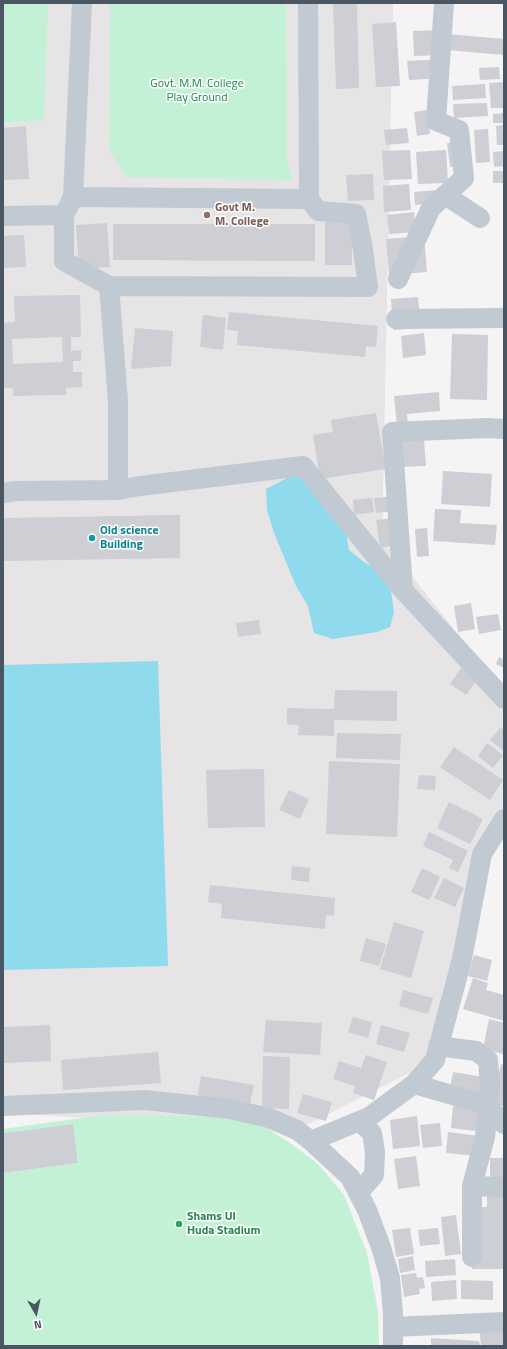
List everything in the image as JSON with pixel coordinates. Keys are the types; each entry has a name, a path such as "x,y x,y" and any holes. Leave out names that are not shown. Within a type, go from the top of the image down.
{"street":[{"path":"82,3 73,197 64,215 64,261 109,286 368,287 363,249 356,214 318,212 309,199 308,3"},
{"path":"398,279 431,208 464,178 459,130 436,121 444,3"},
{"path":"445,195 480,218"},
{"path":"73,197 309,199"},
{"path":"3,216 64,215"},
{"path":"109,286 118,401 118,490"},
{"path":"396,319 504,318"},
{"path":"403,590 392,432 488,428 504,429"},
{"path":"3,493 16,491 118,490 303,466 403,590 504,699"},
{"path":"311,1141 370,1117 414,1084 435,1060 462,959 482,854 504,819"},
{"path":"438,1046 476,1051 488,1060 490,1084 485,1137 472,1186 472,1257"},
{"path":"414,1084 487,1105 504,1124"},
{"path":"3,1106 145,1100 230,1109 269,1118 297,1130 350,1177 367,1210 390,1278 393,1337 504,1322"},
{"path":"358,1193 374,1175 375,1152 372,1133 359,1121"},
{"path":"472,1186 504,1187"}],"shaded area":[{"path":"3,3 393,3 382,539 504,691 504,800 435,1060 297,1130 3,1113"}],"green space":[{"path":"3,3 48,3 44,120 3,123"},
{"name":"Govt. M.M. College Play Ground","path":"110,3 286,3 287,162 292,180 126,177 109,149"},
{"name":"Shams Ul Huda Stadium","path":"103,1115 234,1118 265,1127 318,1164 344,1195 367,1253 378,1311 379,1346 3,1346 3,1173 78,1163 73,1124 3,1133 3,1129"}],"water":[{"path":"303,475 346,531 349,550 364,562 382,572 391,591 394,612 390,627 377,632 333,639 314,633 308,606 296,586 274,533 267,510 266,489 287,478"},
{"path":"158,661 168,966 3,970 3,665"}],"building":[{"path":"333,3 357,3 359,88 336,89"},
{"path":"396,22 400,86 376,87 372,24"},
{"path":"440,30 441,55 414,56 413,31"},
{"path":"448,34 504,39 504,55 447,50"},
{"path":"444,59 445,78 409,80 407,61"},
{"path":"499,67 500,79 480,80 479,68"},
{"path":"504,82 504,108 491,108 489,83"},
{"path":"485,84 486,98 453,100 452,86"},
{"path":"487,103 488,116 454,118 453,104"},
{"path":"427,110 430,134 417,136 414,112"},
{"path":"504,113 504,123 493,123 493,114"},
{"path":"504,125 504,145 497,145 496,126"},
{"path":"26,126 29,179 3,180 3,128"},
{"path":"407,128 409,143 386,145 384,130"},
{"path":"488,129 490,162 476,163 474,130"},
{"path":"459,141 462,165 450,167 447,143"},
{"path":"410,150 412,179 384,180 382,151"},
{"path":"446,150 448,183 418,184 416,152"},
{"path":"504,151 504,166 494,167 493,152"},
{"path":"493,171 504,171 504,183 493,183"},
{"path":"373,174 374,200 348,201 346,175"},
{"path":"409,184 411,210 384,212 383,186"},
{"path":"439,190 429,204 415,205 414,192"},
{"path":"414,212 416,232 389,234 387,215"},
{"path":"325,222 352,222 352,265 325,265"},
{"path":"107,223 110,267 79,269 76,225"},
{"path":"113,224 315,224 315,261 113,260"},
{"path":"24,235 26,267 3,268 3,236"},
{"path":"424,236 427,272 389,275 386,239"},
{"path":"80,295 81,337 71,337 71,351 81,350 81,361 73,361 73,372 82,372 82,387 66,388 66,395 13,396 13,388 3,388 3,323 15,322 14,296","holes":["62,337 63,362 13,364 12,339"]},
{"path":"418,297 421,328 393,330 391,299"},
{"path":"229,312 378,326 376,347 366,346 365,357 237,345 238,331 227,330"},
{"path":"203,315 226,318 223,350 200,347"},
{"path":"135,328 173,331 171,366 131,369"},
{"path":"424,333 426,355 403,358 401,336"},
{"path":"452,334 488,335 487,400 450,399"},
{"path":"439,392 440,411 407,414 408,425 397,426 394,396"},
{"path":"376,413 386,469 320,479 313,435 333,432 331,420"},
{"path":"424,440 426,466 399,467 398,441"},
{"path":"443,471 492,474 490,507 441,504"},
{"path":"393,496 395,511 376,513 374,498"},
{"path":"372,498 374,512 354,515 353,500"},
{"path":"435,509 461,510 460,523 497,525 495,545 433,541"},
{"name":"Old science Building","path":"180,515 180,558 4,561 4,518"},
{"path":"394,518 398,545 380,548 376,520"},
{"path":"427,528 429,556 417,557 415,529"},
{"path":"471,603 475,629 458,632 454,606"},
{"path":"498,614 501,630 479,634 476,617"},
{"path":"259,620 261,634 238,637 236,623"},
{"path":"499,657 504,660 504,668 496,664"},
{"path":"461,668 477,679 466,695 450,684"},
{"path":"335,690 397,691 397,721 334,720 334,736 298,735 299,725 287,724 287,708 334,709"},
{"path":"500,728 504,730 504,751 490,740"},
{"path":"337,733 401,734 400,760 336,758"},
{"path":"487,743 503,755 493,768 478,756"},
{"path":"454,747 503,780 490,800 440,767"},
{"path":"329,761 400,764 397,837 326,834"},
{"path":"264,769 265,827 208,828 206,770"},
{"path":"419,775 436,776 435,790 417,789"},
{"path":"289,790 309,799 300,819 279,810"},
{"path":"449,802 483,819 470,844 437,828"},
{"path":"429,832 468,851 458,872 449,868 453,860 423,846"},
{"path":"292,866 310,868 309,882 291,880"},
{"path":"422,868 440,877 429,900 411,892"},
{"path":"444,878 464,888 455,907 434,898"},
{"path":"210,885 335,898 334,916 326,915 325,929 221,918 222,904 208,902"},
{"path":"394,922 424,931 411,978 380,969"},
{"path":"366,938 386,944 379,966 360,961"},
{"path":"474,955 492,960 487,981 468,976"},
{"path":"473,978 488,983 486,990 504,995 504,1021 463,1009"},
{"path":"403,990 433,998 428,1014 399,1006"},
{"path":"353,1017 372,1022 368,1038 348,1032"},
{"path":"489,1019 504,1023 503,1054 483,1049"},
{"path":"266,1020 322,1023 320,1055 263,1052"},
{"path":"50,1025 51,1061 3,1063 3,1027"},
{"path":"381,1025 410,1033 404,1052 376,1044"},
{"path":"158,1052 161,1083 63,1090 61,1060"},
{"path":"366,1055 387,1062 374,1100 353,1093 355,1086 333,1079 339,1061 361,1068"},
{"path":"263,1056 290,1057 289,1109 262,1108"},
{"path":"501,1064 504,1065 504,1106 493,1103"},
{"path":"453,1072 489,1078 485,1099 449,1093"},
{"path":"201,1076 254,1085 250,1104 198,1095"},
{"path":"303,1094 332,1102 326,1121 297,1113"},
{"path":"453,1104 486,1107 483,1132 451,1128"},
{"path":"417,1116 420,1146 393,1149 390,1120"},
{"path":"440,1123 442,1146 423,1148 420,1125"},
{"path":"73,1124 78,1163 3,1173 3,1133"},
{"path":"448,1132 480,1136 478,1156 446,1153"},
{"path":"416,1156 420,1186 398,1189 394,1159"},
{"path":"490,1158 504,1158 504,1182 490,1182"},
{"path":"487,1193 504,1193 504,1269 472,1269 473,1207 487,1207"},
{"path":"456,1215 461,1254 445,1256 441,1217"},
{"path":"410,1228 414,1254 396,1257 392,1230"},
{"path":"438,1228 440,1244 420,1246 418,1230"},
{"path":"413,1256 415,1270 400,1273 398,1259"},
{"path":"455,1259 456,1275 426,1277 425,1261"},
{"path":"416,1273 417,1278 423,1277 425,1288 419,1289 420,1294 404,1297 401,1275"},
{"path":"456,1280 457,1299 432,1301 431,1282"},
{"path":"461,1280 493,1281 493,1300 461,1299"},
{"path":"504,1323 504,1346 481,1346 479,1326"},
{"path":"431,1338 479,1341 480,1346 431,1346"}],"place":[{"name":"Govt M. M. College","path":"207,215"},
{"name":"Old science Building","path":"92,538"},
{"name":"Shams Ul Huda Stadium","path":"179,1224"}]}
